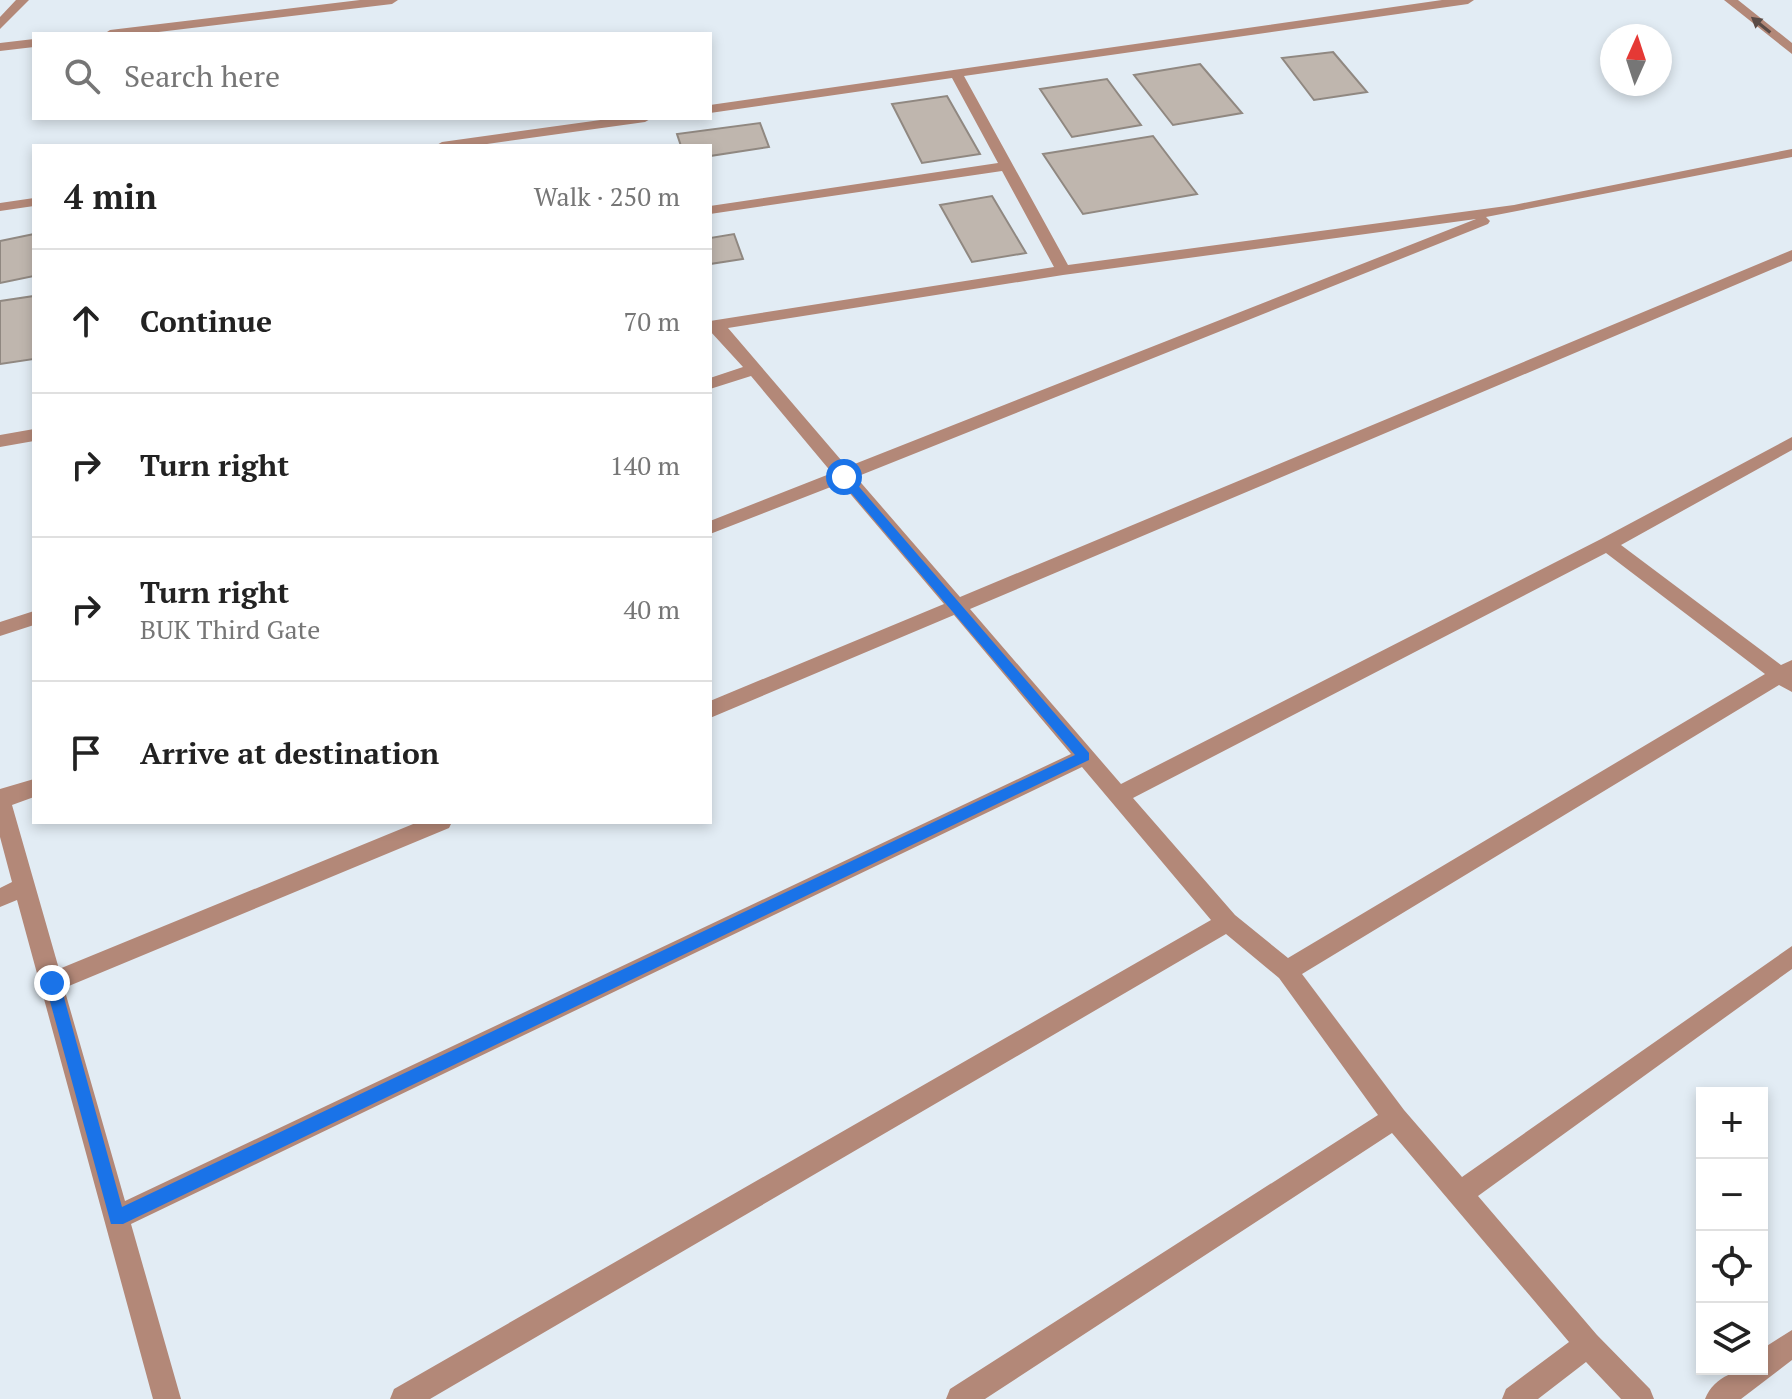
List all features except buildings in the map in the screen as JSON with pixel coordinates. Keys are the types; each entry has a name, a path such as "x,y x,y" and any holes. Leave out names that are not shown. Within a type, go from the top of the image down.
{"street":[{"path":"0,25 23,0"},
{"path":"127,32 392,0"},
{"path":"712,109 1468,0"},
{"path":"1730,0 1792,50"},
{"path":"0,47 32,43"},
{"path":"957,75 1063,270"},
{"path":"456,144 630,120"},
{"path":"713,326 1063,270 1514,209 1792,153"},
{"path":"712,210 1006,166"},
{"path":"0,207 32,202"},
{"path":"712,527 1514,209"},
{"path":"712,709 1792,255"},
{"path":"713,326 1227,922 1287,971 1395,1118 1588,1344 1640,1399"},
{"path":"712,383 752,370"},
{"path":"0,441 32,435"},
{"path":"1119,795 1607,544 1792,443"},
{"path":"1287,971 1788,676 1607,544"},
{"path":"0,629 32,619"},
{"path":"117,1218 1084,757"},
{"path":"32,789 0,799 167,1399"},
{"path":"52,983 436,824"},
{"path":"0,898 25,887"},
{"path":"404,1399 1227,922"},
{"path":"1459,1194 1792,956"},
{"path":"960,1399 1395,1118"},
{"path":"1768,1361 1792,1343"},
{"path":"1516,1399 1588,1344"},
{"path":"1719,1399 1750,1375"}],"route":[{"path":"52,983 117,1218 1084,757 844,477"}]}
